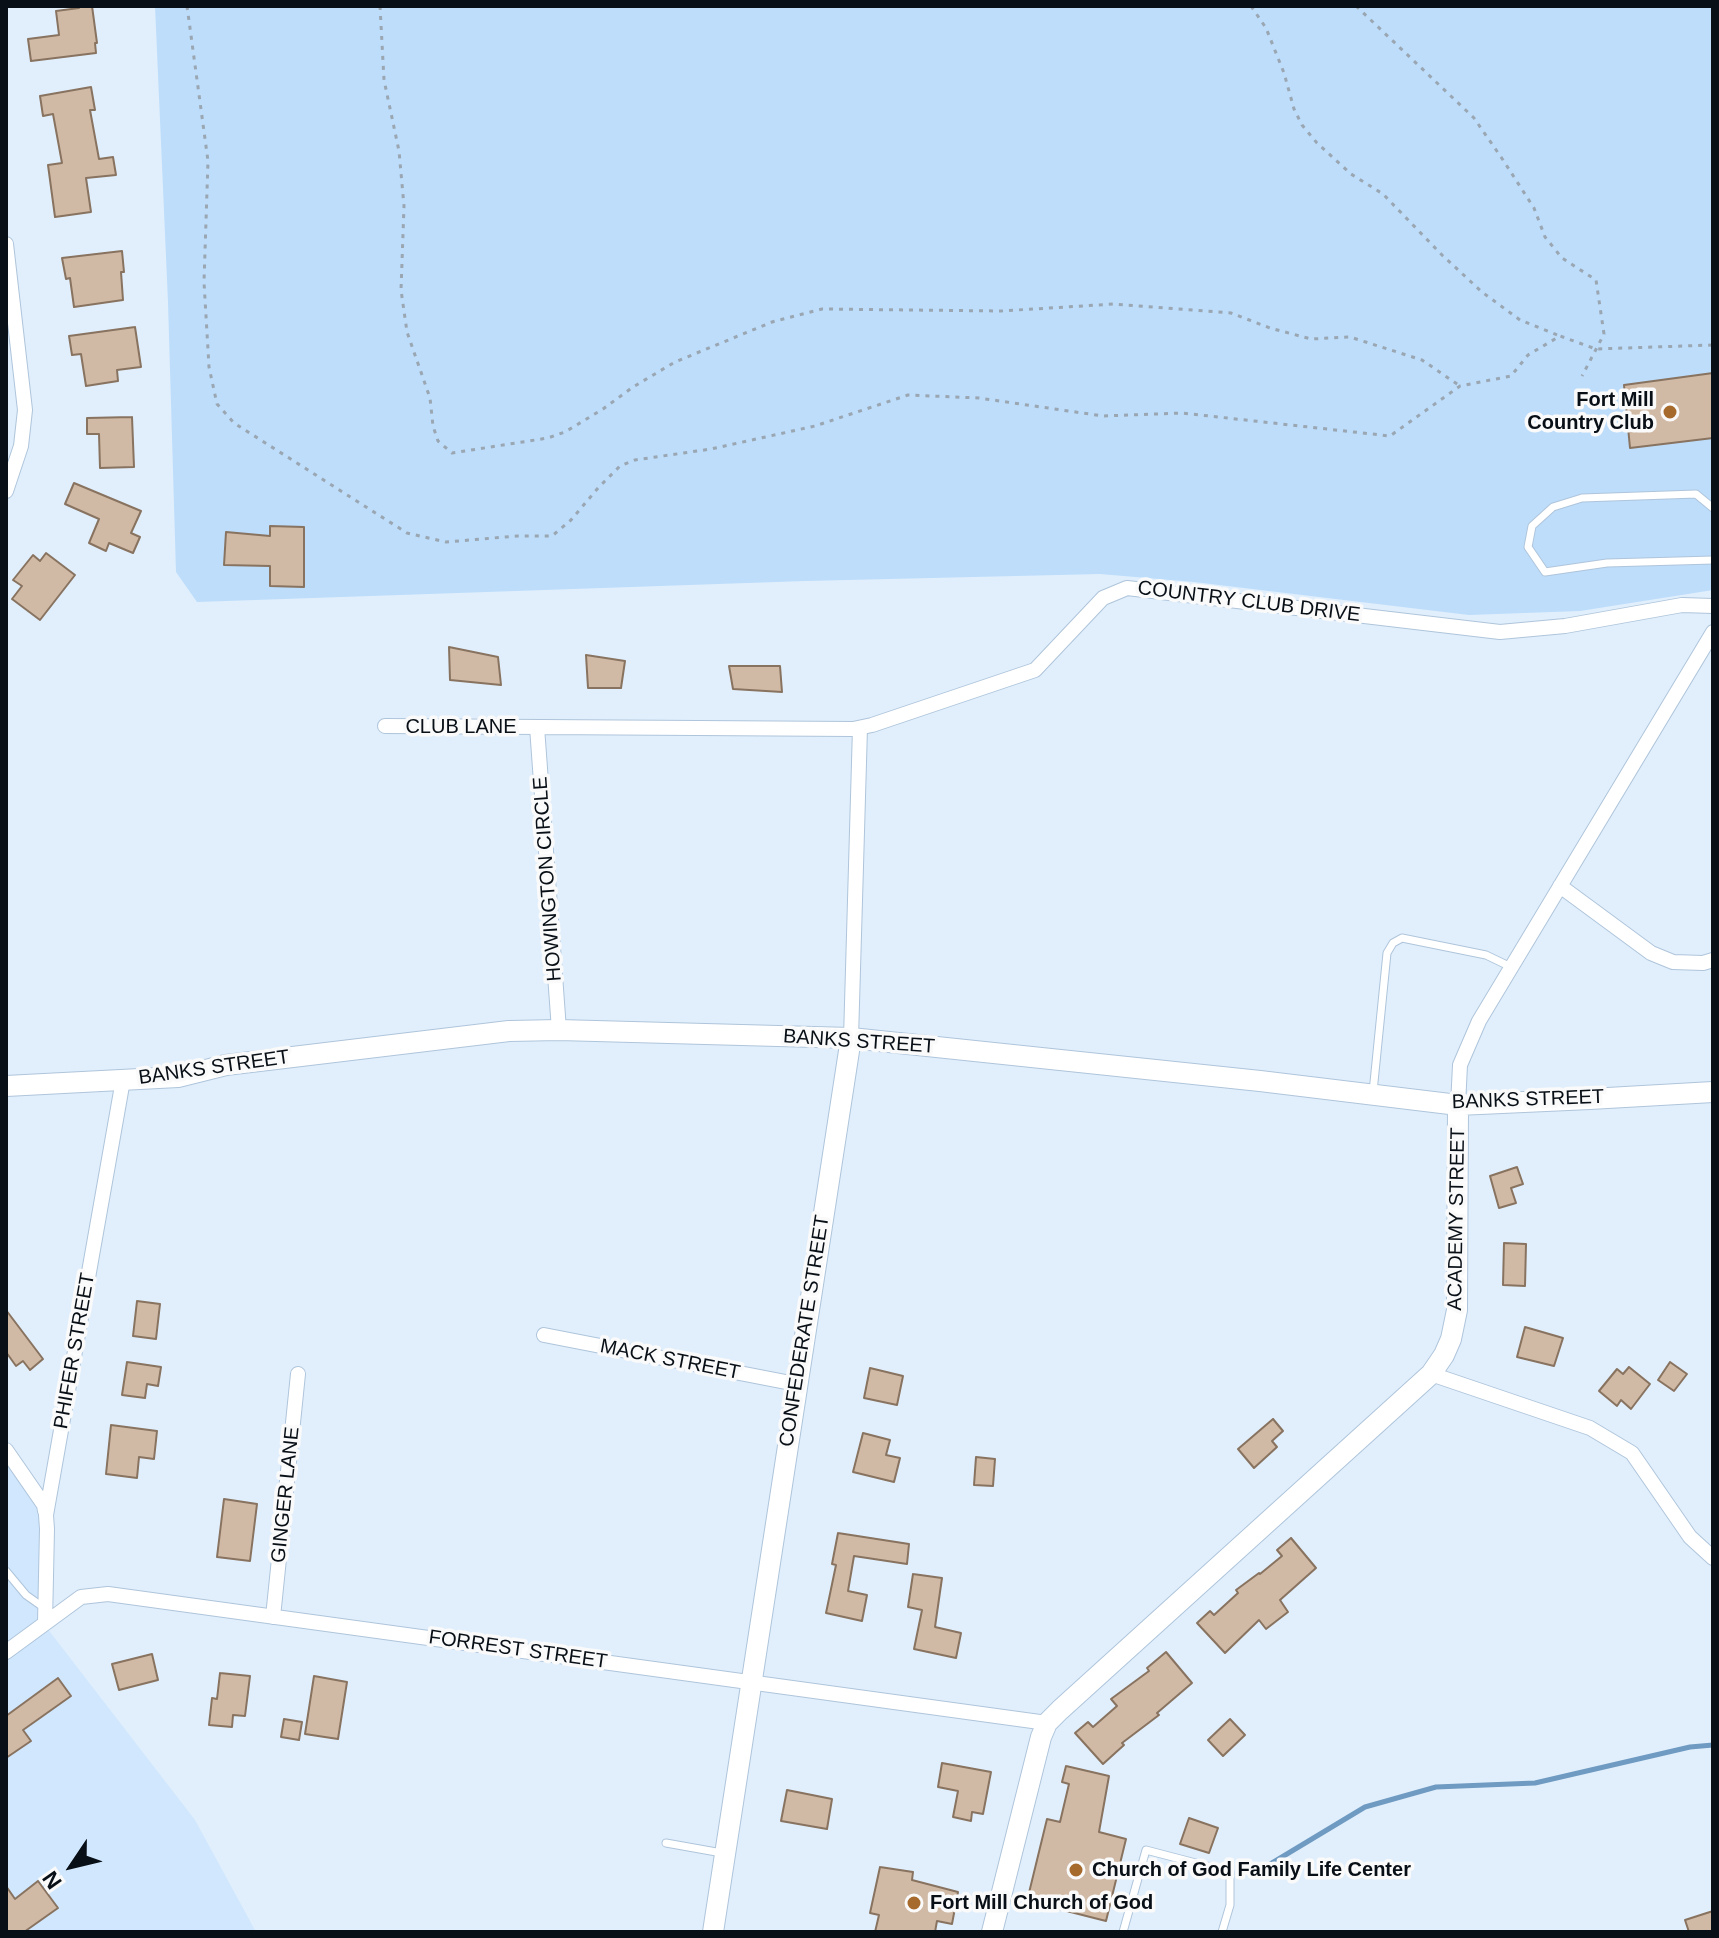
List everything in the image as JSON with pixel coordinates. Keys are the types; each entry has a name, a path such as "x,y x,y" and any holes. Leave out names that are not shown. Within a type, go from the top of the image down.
{"street":[{"path":"6,244 25,410 21,446 6,491"},
{"name":"COUNTRY CLUB DRIVE","path":"537,727 860,728 1035,670 1103,598 1127,588 1500,632 1565,626 1682,605 1713,606"},
{"name":"ACADEMY STREET","path":"1047,1723 1431,1374 1444,1355 1457,1310 1460,1065 1479,1021 1713,632"},
{"name":"CLUB LANE","path":"385,726 537,727"},
{"name":"HOWINGTON CIRCLE","path":"537,727 559,1030"},
{"name":"CONFEDERATE STREET","path":"713,1932 851,1038 860,728"},
{"path":"1560,886 1651,953 1673,962 1703,963 1713,960"},
{"name":"BANKS STREET","path":"6,1086 178,1077 226,1065 509,1031 559,1030 851,1038 1458,1105 1713,1092"},
{"name":"PHIFER STREET","path":"45,1616 46,1515 123,1080"},
{"name":"MACK STREET","path":"544,1335 796,1384"},
{"name":"GINGER LANE","path":"273,1617 298,1374"},
{"path":"1431,1374 1590,1428 1632,1453 1690,1537 1713,1558"},
{"path":"8,1456 44,1505 46,1515"},
{"name":"FORREST STREET","path":"6,1652 45,1616 81,1597 108,1594 1047,1723"},
{"path":"992,1932 1047,1723"}],"lane":[{"path":"1713,508 1696,494 1582,498 1553,507 1543,516 1532,526 1528,547 1545,572 1607,563 1713,560"},
{"path":"1373,1094 1387,953 1393,943 1402,938 1486,955 1511,967"},
{"path":"6,1571 45,1616"},
{"path":"666,1843 725,1854"},
{"path":"1123,1932 1146,1850 1230,1872 1230,1905 1222,1932"}],"path":[{"path":"187,6 208,161 204,282 209,367 217,404 234,423 407,533 446,542 552,536 571,520 620,466 635,460 711,449 815,426 908,395 979,398 1103,416 1182,413 1390,436 1460,386 1511,376 1528,355 1560,336"},
{"path":"380,6 384,80 399,151 404,206 401,290 407,332 430,398 438,441 452,453 548,438 565,432 675,362 772,322 822,309 1001,311 1113,304 1231,313 1311,339 1350,337 1422,360 1460,386"},
{"path":"1251,6 1266,28 1294,109 1317,143 1351,174 1383,194 1482,292 1520,320 1596,349 1713,345"},
{"path":"1356,6 1474,118 1534,208 1545,237 1562,258 1596,280 1604,334 1582,376"}],"shaded area":[{"path":"155,6 1713,6 1713,590 1580,611 1469,615 1194,582 1100,574 197,602 176,572"},
{"path":"6,1456 40,1505 40,1619 195,1820 256,1932 6,1932"}],"building":[{"path":"92,6 96,53 31,61 28,39 59,35 56,11"},
{"path":"91,87 95,110 90,110 99,159 113,157 116,175 86,178 91,212 55,217 48,165 62,163 53,114 43,116 40,96"},
{"path":"122,251 123,300 74,307 70,278 66,279 62,258"},
{"path":"135,327 141,367 117,370 118,381 86,386 81,354 72,355 69,336"},
{"name":"Fort Mill Country Club","path":"1713,373 1713,438 1630,448 1624,385"},
{"path":"132,417 134,467 100,468 99,434 87,434 87,418"},
{"path":"74,483 141,511 131,533 140,537 133,553 109,543 106,551 89,543 99,519 65,504"},
{"path":"270,526 304,527 304,587 270,586 270,566 224,565 226,532 270,536"},
{"path":"46,553 75,575 40,620 12,599 22,586 13,580 33,555 40,561"},
{"path":"449,647 498,657 501,685 450,680"},
{"path":"586,655 625,661 621,688 588,688"},
{"path":"729,666 780,666 782,692 733,689"},
{"path":"1517,1167 1523,1184 1511,1188 1516,1203 1499,1208 1490,1176"},
{"path":"1504,1243 1526,1244 1525,1286 1503,1285"},
{"path":"137,1301 160,1304 156,1339 133,1336"},
{"path":"6,1310 43,1359 30,1370 23,1361 16,1366 6,1352"},
{"path":"1525,1327 1563,1338 1554,1366 1517,1357"},
{"path":"127,1362 161,1367 158,1386 147,1384 145,1398 122,1395"},
{"path":"1670,1362 1687,1374 1674,1391 1658,1380"},
{"path":"1629,1367 1650,1384 1631,1409 1621,1400 1617,1406 1599,1391 1617,1369 1623,1374"},
{"path":"870,1368 903,1376 897,1405 864,1398"},
{"path":"1273,1419 1283,1431 1272,1441 1277,1447 1254,1468 1238,1449"},
{"path":"111,1425 157,1431 154,1459 139,1457 137,1478 106,1474"},
{"path":"863,1433 890,1440 886,1455 900,1458 894,1482 853,1472"},
{"path":"976,1457 995,1459 993,1486 974,1485"},
{"path":"224,1499 257,1504 250,1561 217,1557"},
{"path":"838,1533 909,1544 907,1564 854,1556 848,1591 867,1595 862,1621 826,1613 836,1565 832,1564"},
{"path":"1291,1538 1316,1568 1280,1600 1288,1612 1266,1629 1259,1620 1225,1653 1197,1623 1210,1611 1214,1615 1238,1593 1236,1590 1282,1556 1277,1550"},
{"path":"913,1574 942,1578 935,1627 961,1633 956,1658 914,1649 922,1610 908,1607"},
{"path":"1166,1652 1192,1683 1157,1713 1159,1715 1122,1743 1124,1745 1103,1764 1075,1733 1088,1722 1093,1727 1117,1706 1111,1699 1149,1671 1147,1668"},
{"path":"152,1654 158,1680 119,1690 112,1664"},
{"path":"220,1673 250,1676 245,1716 233,1715 232,1727 209,1725 212,1698 217,1699"},
{"path":"314,1676 347,1682 338,1739 305,1734"},
{"path":"58,1678 71,1696 23,1730 31,1741 6,1758 6,1716"},
{"path":"284,1719 302,1722 299,1740 281,1737"},
{"path":"1230,1719 1245,1735 1223,1756 1208,1740"},
{"path":"942,1763 991,1772 983,1814 972,1812 971,1821 953,1817 958,1791 938,1787"},
{"name":"Church of God Family Life Center","path":"1066,1766 1109,1776 1099,1832 1126,1839 1106,1921 1027,1901 1047,1819 1060,1822 1069,1784 1062,1782"},
{"path":"787,1790 832,1799 827,1829 781,1821"},
{"path":"1189,1818 1218,1828 1209,1853 1180,1844"},
{"name":"Fort Mill Church of God","path":"880,1867 913,1872 912,1880 958,1892 952,1924 937,1921 935,1932 875,1932 879,1915 870,1913"},
{"path":"38,1881 58,1908 24,1932 6,1932 6,1886 15,1899"},
{"path":"1713,1911 1713,1932 1689,1932 1685,1920"}],"waterway":[{"path":"1267,1866 1365,1807 1436,1787 1535,1783 1690,1747 1713,1745"}],"place":[{"name":"Fort Mill Country Club","path":"1670,412"},
{"name":"Church of God Family Life Center","path":"1076,1870"},
{"name":"Fort Mill Church of God","path":"914,1903"}]}
